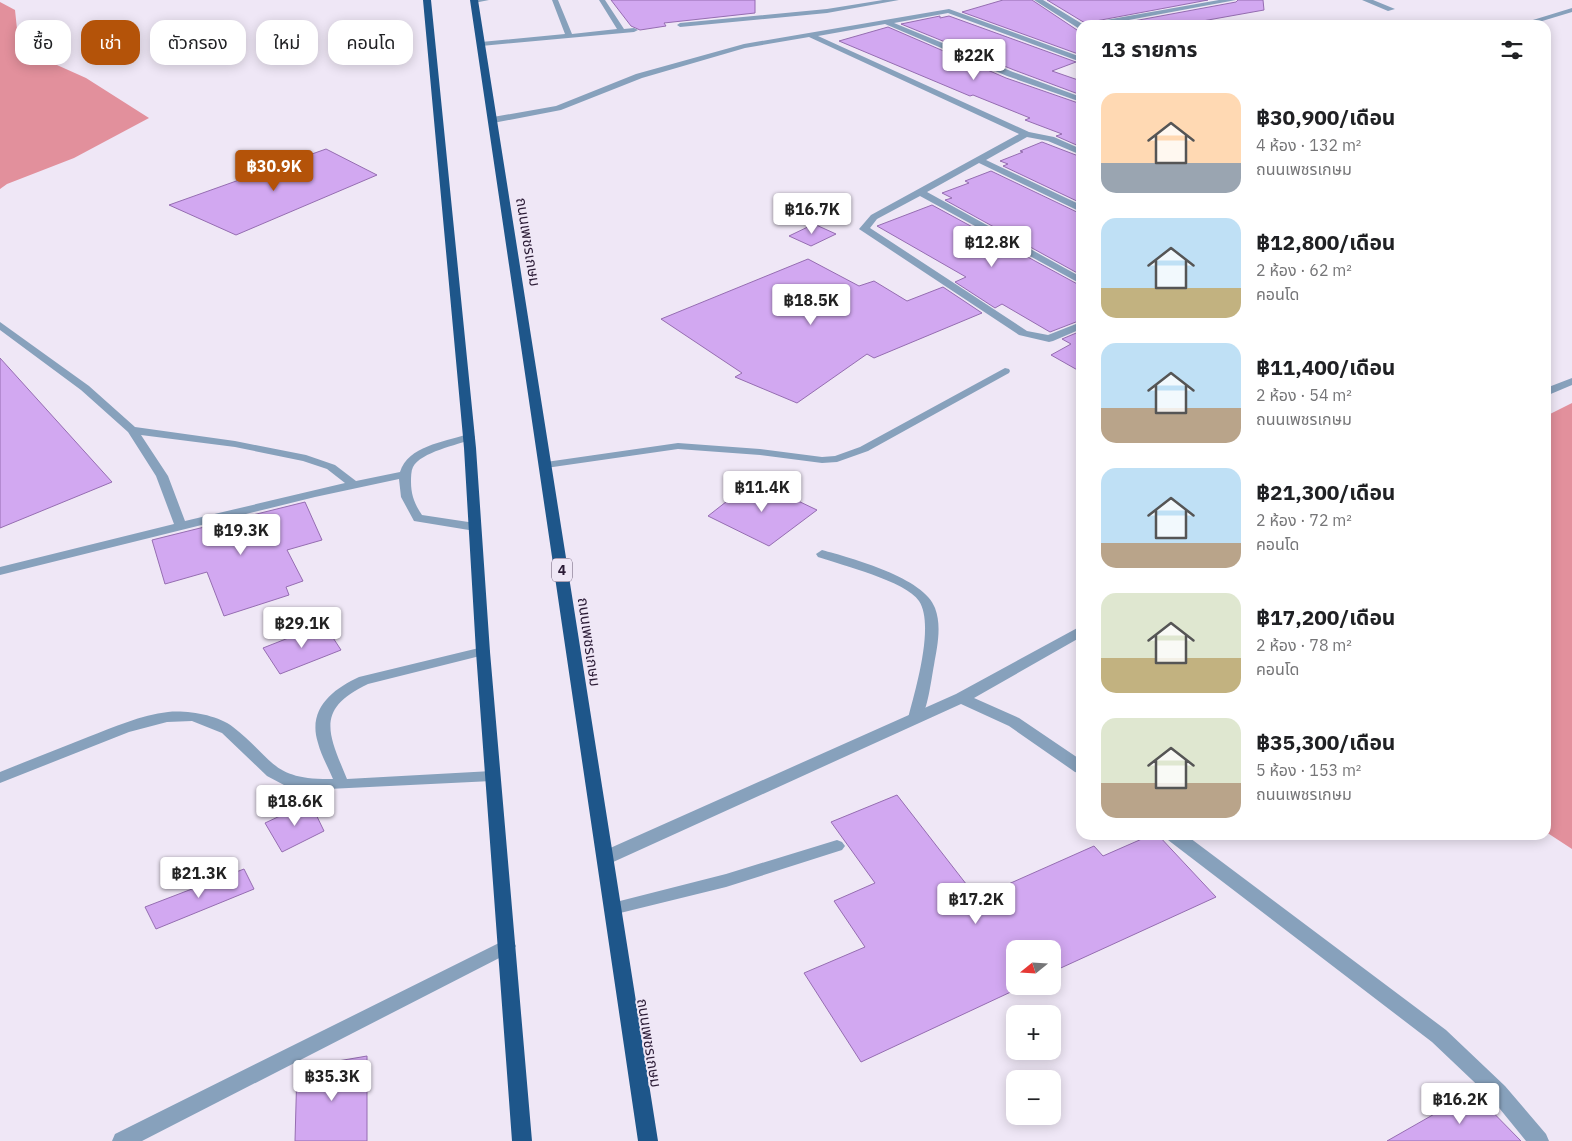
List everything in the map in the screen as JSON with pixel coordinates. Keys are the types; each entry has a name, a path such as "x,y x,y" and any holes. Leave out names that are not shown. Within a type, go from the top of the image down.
{"highway":[{"path":"427,0 469,437 492,776 522,1141"},
{"name":"ถนนเพชรเกษม","path":"478,0 481,44 648,1141"}],"street":[{"path":"1038,0 1076,23"},
{"path":"1117,20 1232,0"},
{"path":"1366,0 1391,10"},
{"path":"1539,20 1572,10"},
{"path":"493,120 558,108 639,76 713,53 949,11 1076,58"},
{"path":"886,21 1010,74 1076,98"},
{"path":"810,35 1026,134 1051,139 1076,150"},
{"path":"1026,134 874,217 864,229 1023,333 1048,339 1076,328"},
{"path":"979,160 1076,207"},
{"path":"921,192 1076,278"},
{"path":"1551,391 1572,381"},
{"path":"604,858 962,698 1076,635"},
{"path":"962,698 1014,722 1076,765"},
{"path":"1181,840 1439,1036 1498,1092 1539,1141"},
{"path":"122,1141 507,946"}],"lane":[{"path":"555,0 569,36"},
{"path":"602,0 622,31"},
{"path":"680,25 827,11 896,0"},
{"path":"481,44 634,30"},
{"path":"0,325 85,388 132,430 156,463 169,488 181,527"},
{"path":"546,466 678,446 822,460 837,459 864,449 1005,371"},
{"path":"132,430 235,444 306,458 331,467 354,485"},
{"path":"469,437 431,450 415,458 408,465 405,474 404,490 409,506 418,518 475,527"},
{"path":"0,571 405,474"},
{"path":"822,554 909,587 923,597 928,604 931,616 930,649 926,676 915,718"},
{"path":"342,784 324,740 323,725 325,716 335,697 345,689 364,680 483,650"},
{"path":"0,778 124,728 167,717 193,716 227,729 272,772 289,780 308,785 492,776"},
{"path":"612,909 683,893 758,872 837,846"}],"shaded area":[{"path":"0,2 15,10 15,65 57,65 86,78 149,118 74,158 7,184 0,189"},
{"path":"1572,403 1572,849 1551,835 1551,414"}],"building":[{"path":"611,0 755,0 755,13 664,23 666,26 640,30 631,26"},
{"path":"1003,0 1032,0 1076,29 1076,53 962,12"},
{"path":"1047,0 1208,0 1101,20 1080,20"},
{"path":"1238,0 1263,0 1264,10 1208,20 1139,20 1236,2"},
{"path":"949,16 1076,62 1052,71 1076,79 1076,93 1014,70 901,24"},
{"path":"888,27 1006,78 1076,102 1076,145 1056,136 1062,134 1025,120 1030,118 973,95 970,96 839,41"},
{"path":"1042,142 1076,155 1076,201 1003,166 1008,164 1000,161 1023,152 1020,151"},
{"path":"326,149 377,175 236,235 169,205"},
{"path":"991,171 1076,212 1076,272 945,200 952,198 942,193 969,183 965,181"},
{"path":"932,205 1076,283 1076,322 1050,332 1002,304 995,308 955,282 966,277 877,226"},
{"path":"814,224 836,234 811,246 789,236"},
{"path":"808,259 859,286 874,281 907,301 943,287 982,313 874,358 867,354 797,403 735,377 742,373 661,319"},
{"path":"1076,333 1076,369 1051,355 1071,344 1062,339"},
{"path":"0,358 112,482 0,528"},
{"path":"754,480 817,510 769,546 708,516"},
{"path":"305,502 322,540 287,550 303,581 286,587 289,595 224,616 207,572 165,584 152,540"},
{"path":"324,624 341,650 280,674 263,648"},
{"path":"897,795 977,898 1094,846 1103,856 1140,840 1163,840 1216,897 1061,968 1061,940 1006,940 1006,994 861,1062 804,973 865,947 834,901 875,883 831,822"},
{"path":"310,802 324,831 282,852 265,823"},
{"path":"244,869 254,889 156,929 145,907"},
{"path":"367,1056 367,1141 295,1141 297,1068"},
{"path":"1473,1092 1521,1141 1387,1141"}]}
